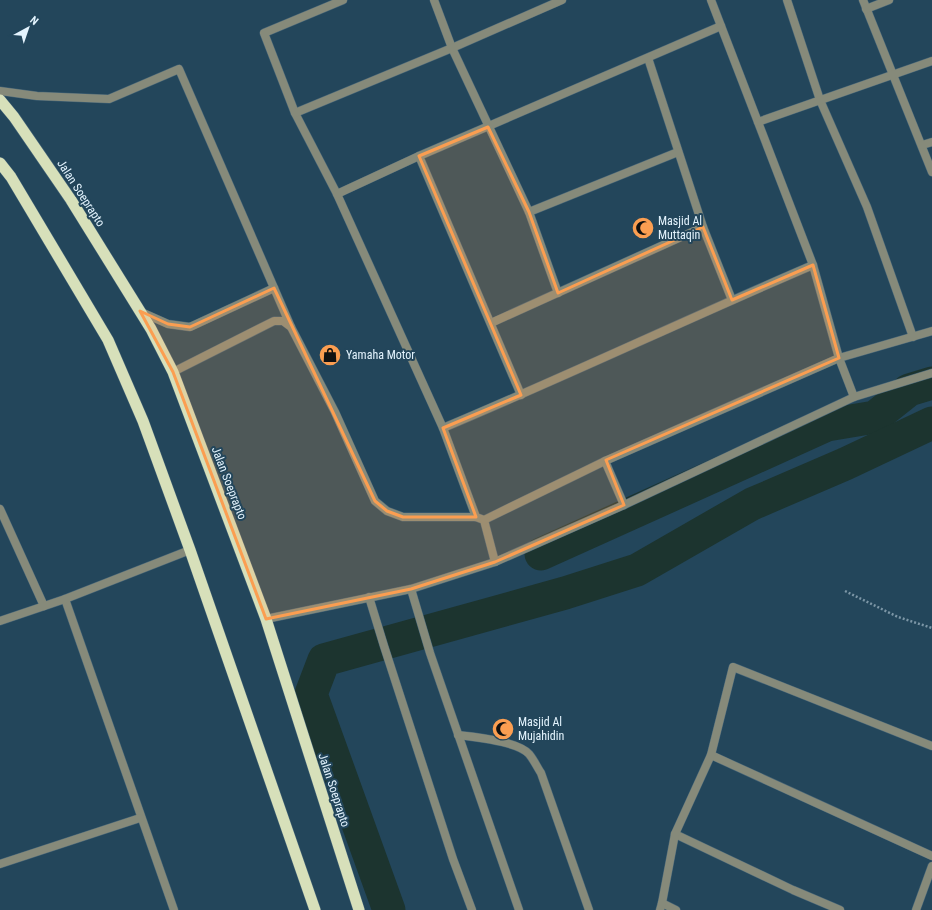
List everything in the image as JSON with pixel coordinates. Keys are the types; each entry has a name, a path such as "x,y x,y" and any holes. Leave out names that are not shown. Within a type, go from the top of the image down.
{"highway":[{"name":"Jalan Soeprapto","path":"0,100 14,117 71,200 151,329 173,372 266,619 360,910"},
{"path":"0,163 11,177 108,340 143,422 190,550 315,910"}],"street":[{"path":"343,0 264,32 296,113 337,194 443,428 476,517"},
{"path":"434,0 452,48 528,212 558,293"},
{"path":"296,113 562,0"},
{"path":"711,0 813,265 840,361 854,398"},
{"path":"787,0 820,100 867,207 913,336"},
{"path":"863,0 932,172"},
{"path":"866,9 889,0"},
{"path":"337,194 419,156 721,26"},
{"path":"648,58 702,227 732,300"},
{"path":"758,122 932,61"},
{"path":"0,91 37,96 108,99 179,69 291,327 335,412 376,501 387,511 403,517 476,517 484,520 840,361 932,331"},
{"path":"922,145 932,142"},
{"path":"528,212 678,152"},
{"path":"419,156 521,395"},
{"path":"491,323 702,227"},
{"path":"443,428 521,395 813,265"},
{"path":"140,311 168,324 190,327 274,288"},
{"path":"173,372 274,321 283,321 291,327"},
{"path":"266,619 411,589 495,562 624,505 854,398 932,373"},
{"path":"607,464 624,505"},
{"path":"0,509 44,606"},
{"path":"484,520 495,562"},
{"path":"0,621 65,599 190,550"},
{"path":"411,589 430,653 519,910"},
{"path":"369,597 453,859 472,910"},
{"path":"65,599 140,818 174,910"},
{"path":"676,910 661,907 675,834 711,755 733,667 932,746"},
{"path":"458,735 485,738 518,747 528,753 541,773 589,910"},
{"path":"711,755 932,856"},
{"path":"0,864 140,818"},
{"path":"675,834 793,890 840,910"},
{"path":"916,910 932,866"}],"path":[{"path":"845,591 898,617 932,628"}],"highlighted area":[{"path":"488,127 529,212 558,293 703,227 732,300 813,265 839,358 606,460 624,505 495,562 411,589 266,619 173,372 140,311 168,324 190,327 274,288 375,501 387,511 403,517 476,517 443,428 521,395 419,156"}],"waterway":[{"path":"541,554 827,425 875,417 909,390 932,383"},
{"path":"389,910 311,694 324,660 565,593 637,570 752,504 845,464 932,423"}],"place":[{"name":"Masjid Al Muttaqin","path":"643,228"},
{"name":"Yamaha Motor","path":"330,355"},
{"name":"Masjid Al Mujahidin","path":"503,729"}]}
